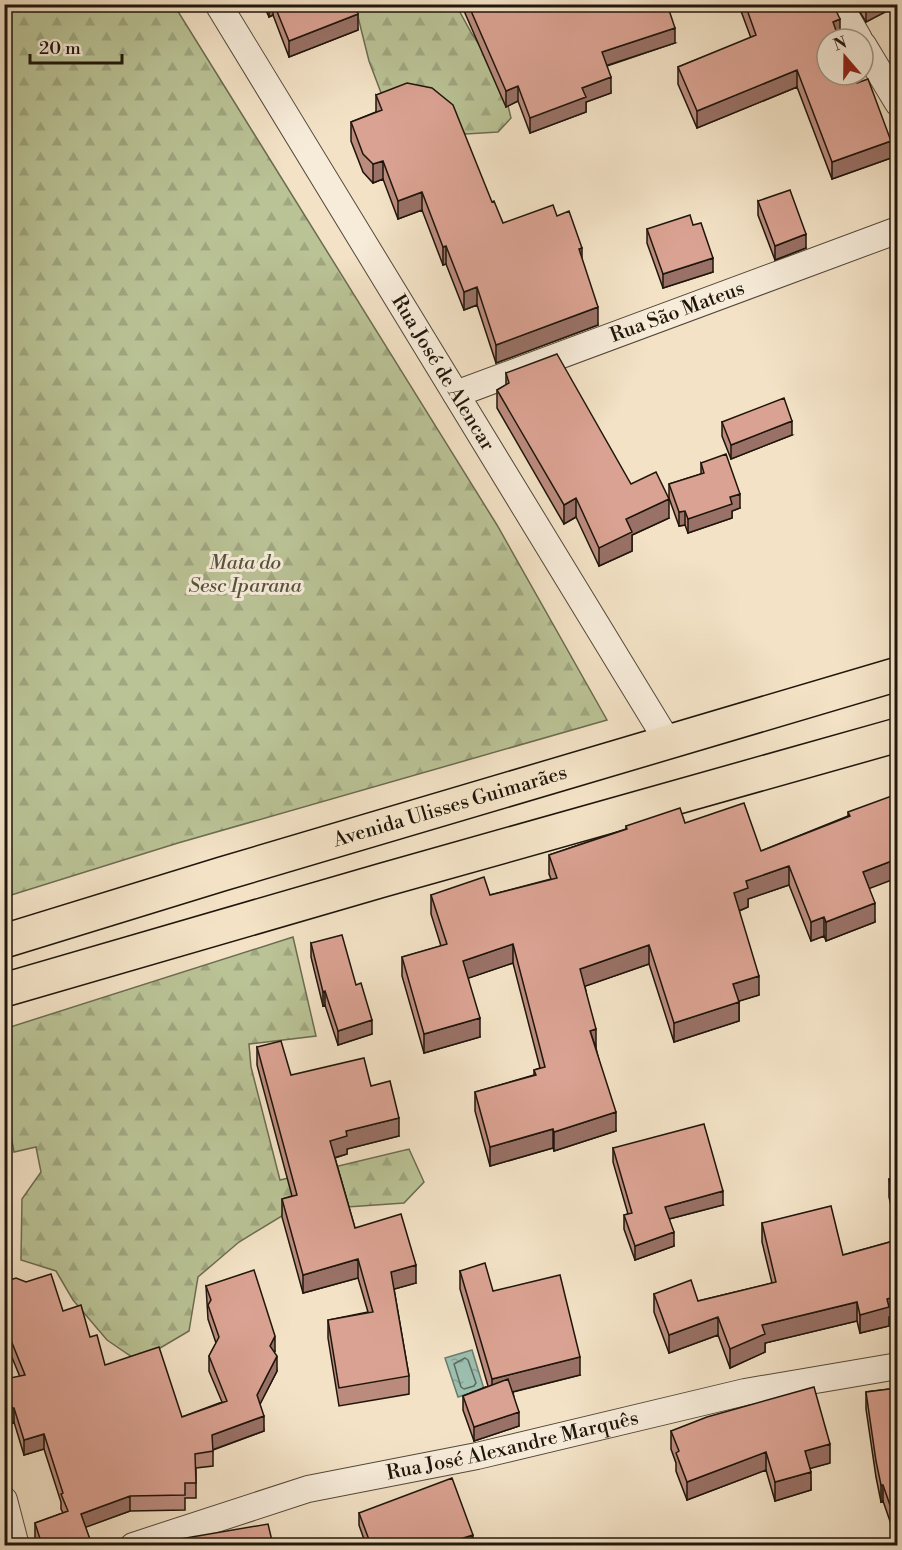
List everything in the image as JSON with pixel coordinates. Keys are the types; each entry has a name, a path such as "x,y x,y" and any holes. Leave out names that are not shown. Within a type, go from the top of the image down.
{"main road":[{"name":"Avenida Ulisses Guimarães","path":"4,941 233,870 897,674"},
{"path":"4,990 897,735"}],"street":[{"name":"Rua José de Alencar","path":"218,4 668,742"},
{"path":"839,4 852,27"},
{"path":"875,65 897,103"},
{"name":"Rua São Mateus","path":"456,394 897,230"},
{"name":"Rua José Alexandre Marquês","path":"134,1545 308,1489 477,1456 745,1392 897,1366"},
{"path":"4,1500 16,1545"}],"green space":[{"name":"Mata do Sesc Iparana","path":"5,4 174,5 497,525 607,720 178,843 5,897"},
{"path":"355,5 456,5 472,34 501,77 511,118 498,132 466,134 415,99 383,98 369,61"},
{"path":"293,937 316,1036 249,1044 251,1067 280,1180 409,1149 424,1182 404,1203 290,1211 239,1242 198,1277 189,1331 138,1361 107,1340 73,1300 56,1271 21,1260 22,1199 41,1172 36,1147 14,1152 5,1103 4,1029"}],"water":[{"path":"472,1350 484,1389 458,1397 445,1358"}],"building":[{"path":"274,4 354,4 358,14 289,41"},
{"path":"468,4 533,4 535,11 552,4 667,4 675,28 602,52 611,77 582,88 586,97 530,118 518,86 506,91"},
{"path":"745,4 833,4 840,19 833,22 835,27 815,27 815,87 871,87 891,141 832,162 797,70 697,111 678,67 756,35"},
{"path":"407,83 432,88 453,105 492,202 494,201 503,223 553,205 557,216 569,211 598,307 496,345 477,287 464,292 446,246 443,247 422,192 398,201 383,161 373,164 363,154 351,122 382,110 376,95"},
{"path":"790,190 806,234 775,246 758,201"},
{"path":"690,215 693,225 701,223 713,258 663,274 647,229"},
{"path":"557,354 631,484 656,472 669,499 626,519 632,532 599,548 576,498 564,505 497,390 509,383 506,373"},
{"path":"784,398 792,421 731,445 722,422"},
{"path":"726,454 740,494 730,497 732,504 688,519 685,511 679,512 669,484 704,473 701,463"},
{"path":"897,794 897,859 863,872 875,903 826,922 824,917 811,922 789,866 746,881 748,888 734,893 759,976 733,984 739,1002 674,1023 649,945 580,969 596,1029 590,1031 616,1112 554,1132 553,1129 490,1147 475,1092 536,1075 534,1070 545,1067 513,944 463,961 480,1018 424,1034 402,957 447,944 431,895 484,877 490,895 557,878 549,855 627,829 626,826 680,808 685,823 744,803 761,851 850,816 848,812"},
{"path":"342,935 356,985 361,983 372,1020 338,1031 325,991 323,992 311,943"},
{"path":"281,1041 291,1075 364,1058 371,1086 390,1081 399,1118 346,1131 347,1136 330,1141 355,1228 401,1214 416,1265 391,1272 409,1376 339,1388 328,1320 373,1312 358,1259 303,1275 282,1199 297,1195 257,1047"},
{"path":"704,1124 723,1191 665,1207 674,1232 635,1246 624,1215 632,1213 613,1148"},
{"path":"897,1176 897,1212 889,1179"},
{"path":"4,1179 10,1194 4,1196"},
{"path":"831,1206 843,1255 897,1240 897,1296 887,1299 889,1307 860,1315 857,1302 762,1325 765,1334 730,1349 718,1317 669,1335 654,1294 691,1280 698,1301 776,1282 762,1223"},
{"path":"485,1263 493,1291 560,1275 580,1357 492,1379 460,1271"},
{"path":"254,1270 275,1336 270,1346 277,1356 257,1395 264,1416 212,1435 213,1451 195,1454 196,1483 185,1483 185,1495 130,1496 81,1514 92,1545 42,1545 35,1523 68,1511 44,1434 24,1440 14,1408 12,1408 5,1379 25,1375 4,1323 4,1282 16,1278 26,1282 51,1274 63,1311 81,1305 90,1337 97,1335 105,1365 159,1347 182,1417 227,1401 209,1356 219,1337 208,1305 211,1300 206,1286"},
{"path":"508,1379 519,1412 474,1427 463,1396"},
{"path":"814,1387 830,1444 805,1451 811,1472 775,1482 766,1452 687,1482 676,1453 679,1451 671,1431 707,1417"},
{"path":"897,1388 897,1545 891,1508 883,1485 881,1485 876,1461 866,1392"},
{"path":"452,1478 473,1535 444,1544 442,1539 424,1545 371,1545 359,1513"},
{"path":"268,1524 273,1545 145,1545"}]}
